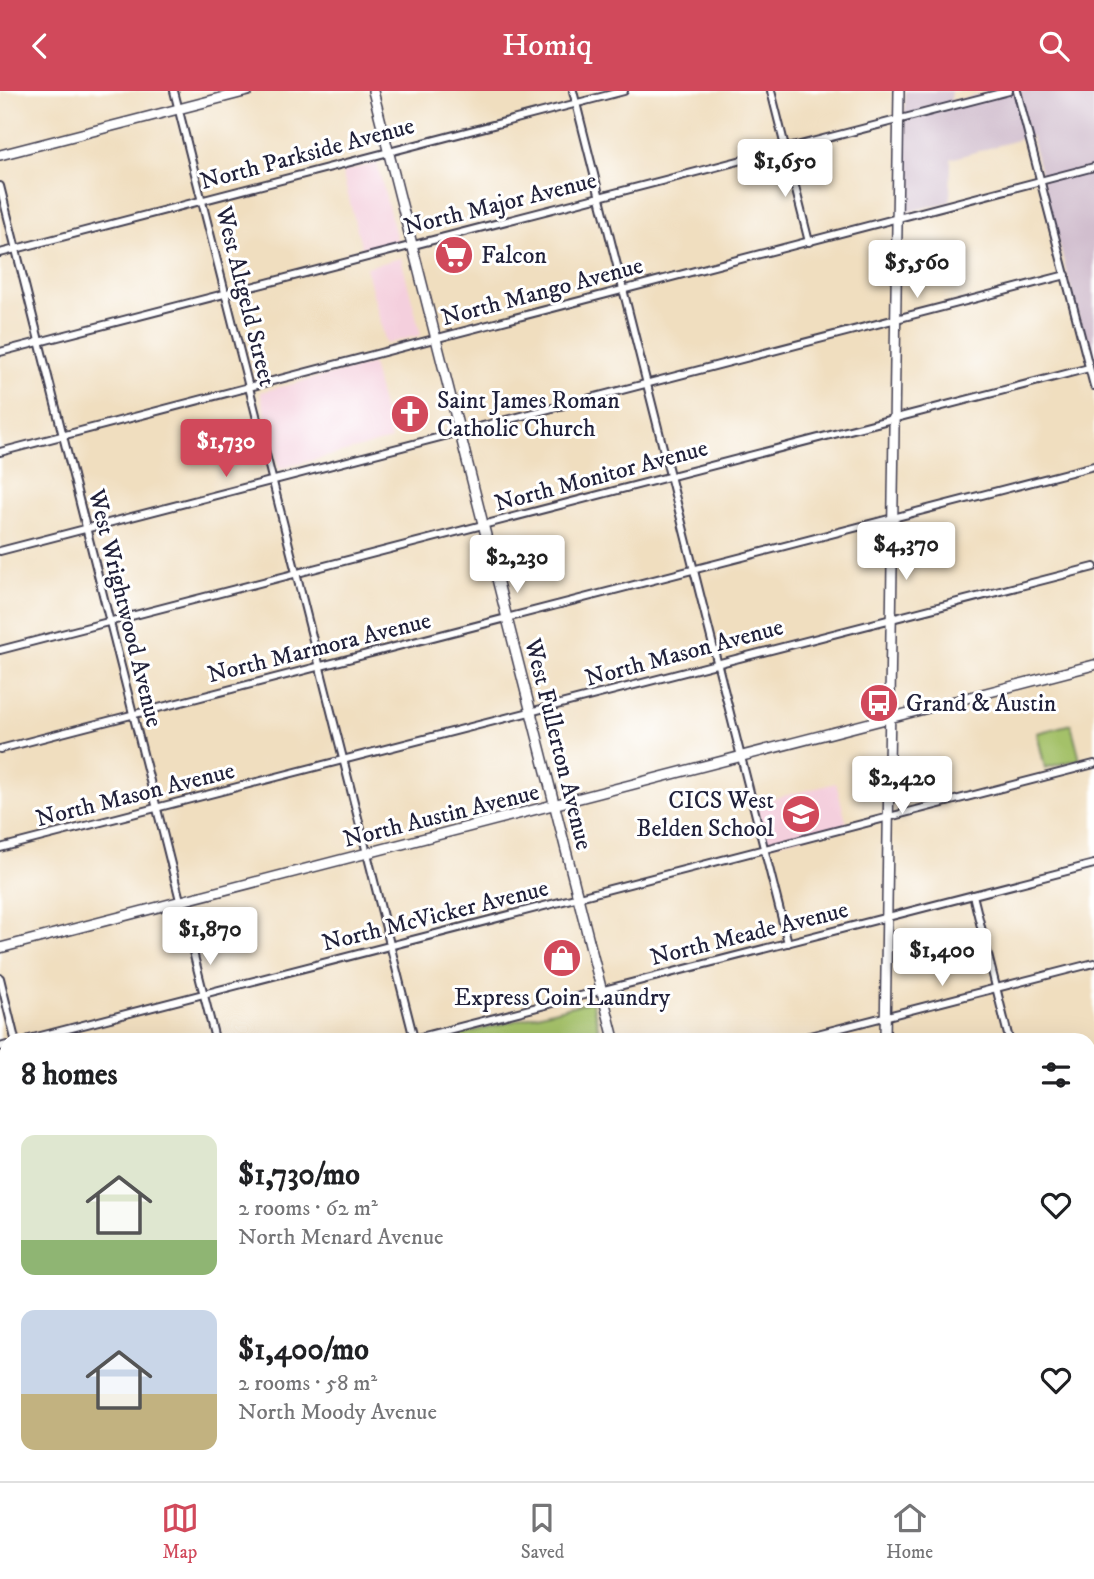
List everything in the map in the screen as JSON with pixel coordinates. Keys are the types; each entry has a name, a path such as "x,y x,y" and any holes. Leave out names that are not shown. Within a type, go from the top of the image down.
{"main road":[{"path":"0,155 248,91"},
{"name":"West Fullerton Avenue","path":"373,91 612,1033"},
{"path":"885,1033 899,91"},
{"name":"North Austin Avenue","path":"0,948 1094,666"}],"street":[{"name":"West Altgeld Street","path":"174,91 413,1033"},
{"path":"573,91 788,943"},
{"name":"North Parkside Avenue","path":"0,253 624,91"},
{"path":"771,91 809,242"},
{"name":"North Major Avenue","path":"0,352 1009,91"},
{"path":"1017,91 1094,386"},
{"name":"North Mango Avenue","path":"0,452 1094,167"},
{"name":"West Wrightwood Avenue","path":"0,186 213,1033"},
{"path":"0,551 1066,275"},
{"name":"North Monitor Avenue","path":"0,650 1089,368"},
{"name":"North Marmora Avenue","path":"0,749 1094,466"},
{"name":"North Mason Avenue","path":"0,848 1094,567"},
{"name":"North McVicker Avenue","path":"53,1033 1094,764"},
{"name":"North Meade Avenue","path":"438,1033 1094,864"},
{"path":"974,895 1008,1033"},
{"path":"822,1033 1094,963"},
{"path":"0,978 14,1033"}],"shaded area":[{"path":"905,91 951,91 951,102 993,91 1094,91 1094,378 1031,136 951,159 950,202 902,213"},
{"path":"377,163 398,244 363,253 342,172"},
{"path":"401,258 421,335 386,344 366,267"},
{"path":"372,364 391,440 279,469 260,392"},
{"name":"CICS West Belden School","path":"836,783 847,825 766,846 755,803"}],"green space":[{"path":"1071,724 1080,759 1045,768 1037,733"},
{"path":"592,1001 600,1033 467,1033"}],"place":[{"name":"Falcon","path":"454,255"},
{"name":"Saint James Roman Catholic Church","path":"410,414"},
{"name":"Grand & Austin","path":"879,703"},
{"name":"CICS West Belden School","path":"801,814"},
{"name":"Express Coin Laundry","path":"562,958"}]}
